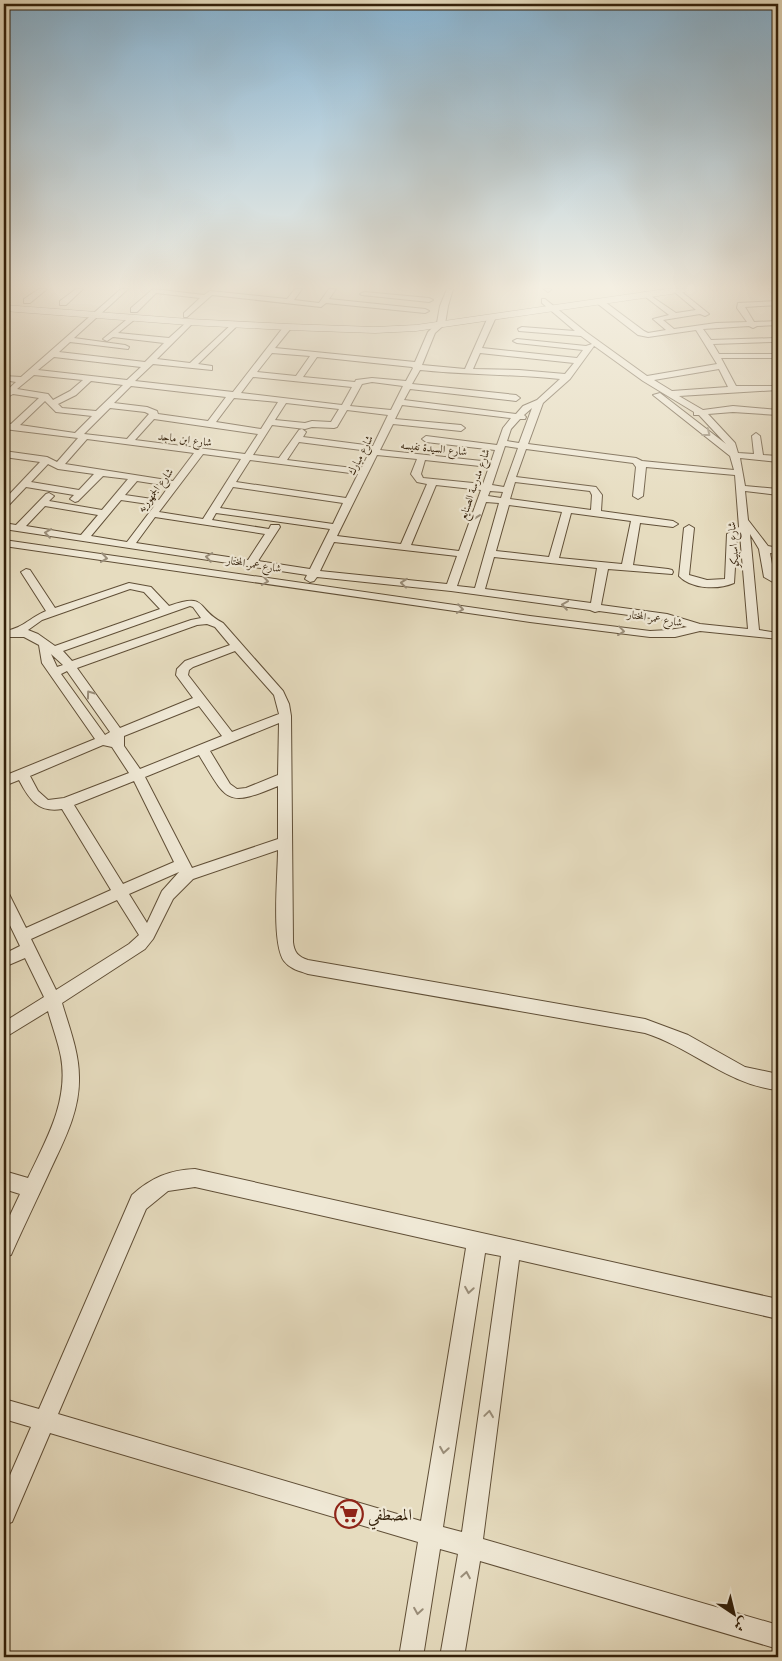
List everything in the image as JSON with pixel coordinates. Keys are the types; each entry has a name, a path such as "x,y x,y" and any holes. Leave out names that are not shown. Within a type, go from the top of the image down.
{"street":[{"path":"9,385 29,367"},
{"path":"9,385 37,367"},
{"path":"31,372 79,367 90,378 344,408 431,425 461,428"},
{"path":"58,466 98,414 145,367"},
{"path":"197,367 210,368 203,376"},
{"path":"210,424 257,367"},
{"path":"298,379 306,367"},
{"name":"شارع مبارك","path":"306,587 417,367"},
{"path":"422,367 468,371 519,372 567,377"},
{"path":"468,371 470,367"},
{"name":"شارع مدرسة الصنايع","path":"451,588 507,428 517,417 534,410 567,377 574,367"},
{"name":"شارع اسبيكو","path":"616,367 735,455"},
{"name":"شارع اسبيكو","path":"627,367 702,413 732,444 740,473 754,634"},
{"path":"646,379 718,367"},
{"path":"721,367 733,389"},
{"path":"251,374 356,385"},
{"path":"53,403 73,393 90,378"},
{"path":"334,425 356,385 366,379 469,411 517,417"},
{"path":"191,390 197,383"},
{"path":"9,385 45,396 59,410 98,414"},
{"path":"674,396 733,389 778,388"},
{"path":"404,391 516,398"},
{"path":"404,391 534,410"},
{"path":"8,427 45,396"},
{"path":"674,396 707,405 778,412"},
{"path":"206,522 283,401"},
{"path":"108,405 150,410 154,413 128,443"},
{"name":"شارع مدرسة الصنايع","path":"479,592 511,479 534,410"},
{"path":"678,411 702,413 750,410"},
{"path":"455,442 469,411"},
{"path":"152,416 263,432"},
{"path":"269,422 334,425 343,428 334,444"},
{"path":"281,462 307,425"},
{"path":"431,425 420,457 416,477 425,482 508,490"},
{"name":"شارع ابن ماجد","path":"8,427 363,472"},
{"path":"756,436 759,458"},
{"name":"شارع السيدة نفيسه","path":"297,439 420,457 493,465"},
{"path":"426,439 523,445 630,459 640,464 740,473"},
{"name":"شارع الجمهوريه","path":"130,544 200,452"},
{"path":"4,454 47,460 58,466 176,484"},
{"path":"735,455 778,460"},
{"path":"4,505 47,460"},
{"path":"638,496 640,464"},
{"path":"68,507 100,473"},
{"path":"84,538 134,478"},
{"path":"511,479 593,489 597,495 596,514"},
{"path":"405,547 432,482"},
{"path":"24,484 81,493"},
{"path":"230,484 349,501"},
{"path":"740,488 778,492"},
{"path":"19,528 56,489"},
{"path":"118,497 161,503"},
{"path":"481,498 673,524"},
{"path":"43,503 104,513"},
{"path":"214,510 335,528"},
{"path":"553,560 567,510"},
{"path":"153,514 272,532"},
{"path":"627,568 636,519"},
{"path":"252,564 280,520"},
{"path":"689,528 684,576 690,580 721,584 728,582 731,578 732,534 744,524 759,539 764,549 769,577 778,582"},
{"name":"شارع عمر المختار","path":"4,526 313,573 451,588 595,609 667,617 699,627"},
{"path":"330,538 462,554"},
{"name":"شارع عمر المختار","path":"4,543 530,619 650,634 668,635 699,627"},
{"path":"764,549 778,551"},
{"path":"490,554 668,572"},
{"path":"595,609 603,566"},
{"path":"26,572 52,612"},
{"path":"16,634 38,618 52,612 128,586 147,589 167,610"},
{"path":"510,616 506,606 513,597"},
{"path":"530,619 537,610 534,600"},
{"path":"102,740 48,663 45,654 50,648 184,604 194,604 209,620 219,625 279,694 284,704 285,942 287,954 295,963 318,969 645,1026 682,1040 732,1070 768,1082 778,1082"},
{"path":"54,672 195,622 209,620"},
{"path":"699,627 778,636"},
{"path":"4,634 34,636 41,640 70,667 118,740 185,869"},
{"path":"230,738 182,674 189,664 237,646"},
{"path":"4,780 102,740 118,740 201,700"},
{"path":"22,773 42,804 53,806 66,803 285,716"},
{"path":"202,749 225,787 234,794 248,793 284,778"},
{"path":"66,803 147,936"},
{"path":"4,961 25,942 120,892 185,869 284,842"},
{"path":"4,1031 134,949 147,936 168,892 185,869"},
{"path":"4,898 53,999 69,1057 71,1078 69,1100 61,1128 34,1189 4,1248"},
{"path":"4,1514 138,1202 155,1187 175,1179 195,1178 778,1309"},
{"path":"4,1180 34,1189"},
{"path":"411,1657 477,1241"},
{"path":"452,1657 470,1547 511,1249"},
{"path":"4,1409 778,1637"}],"place":[{"name":"المصطفي","path":"349,1514"}]}
